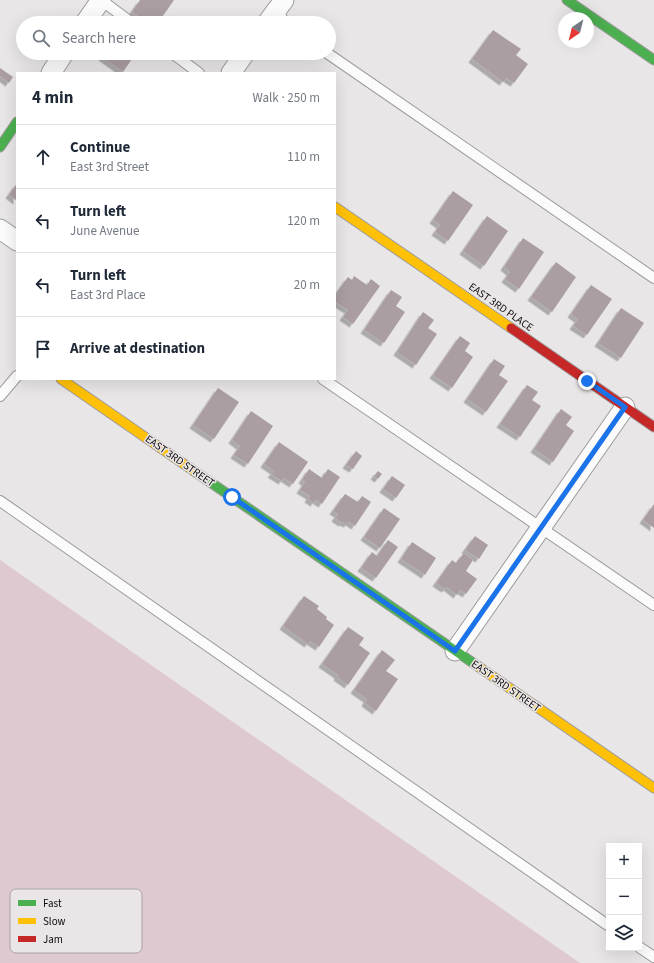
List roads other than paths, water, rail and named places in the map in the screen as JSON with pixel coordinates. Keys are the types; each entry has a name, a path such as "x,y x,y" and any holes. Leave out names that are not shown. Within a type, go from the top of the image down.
{"street":[{"path":"90,16 101,0"},
{"path":"567,0 654,60"},
{"path":"52,72 59,60"},
{"path":"232,72 240,60"},
{"path":"0,147 16,123"},
{"name":"EAST 3RD PLACE","path":"336,208 654,427"},
{"path":"0,229 16,240"},
{"name":"EAST 3RD STREET","path":"62,380 654,788"},
{"path":"455,651 625,407"}],"lane":[{"path":"101,0 123,16"},
{"path":"336,59 654,278"},
{"path":"182,60 199,72"},
{"path":"0,396 16,377"},
{"path":"324,380 654,605"},
{"path":"0,501 606,924"},
{"path":"642,949 654,957"}]}
